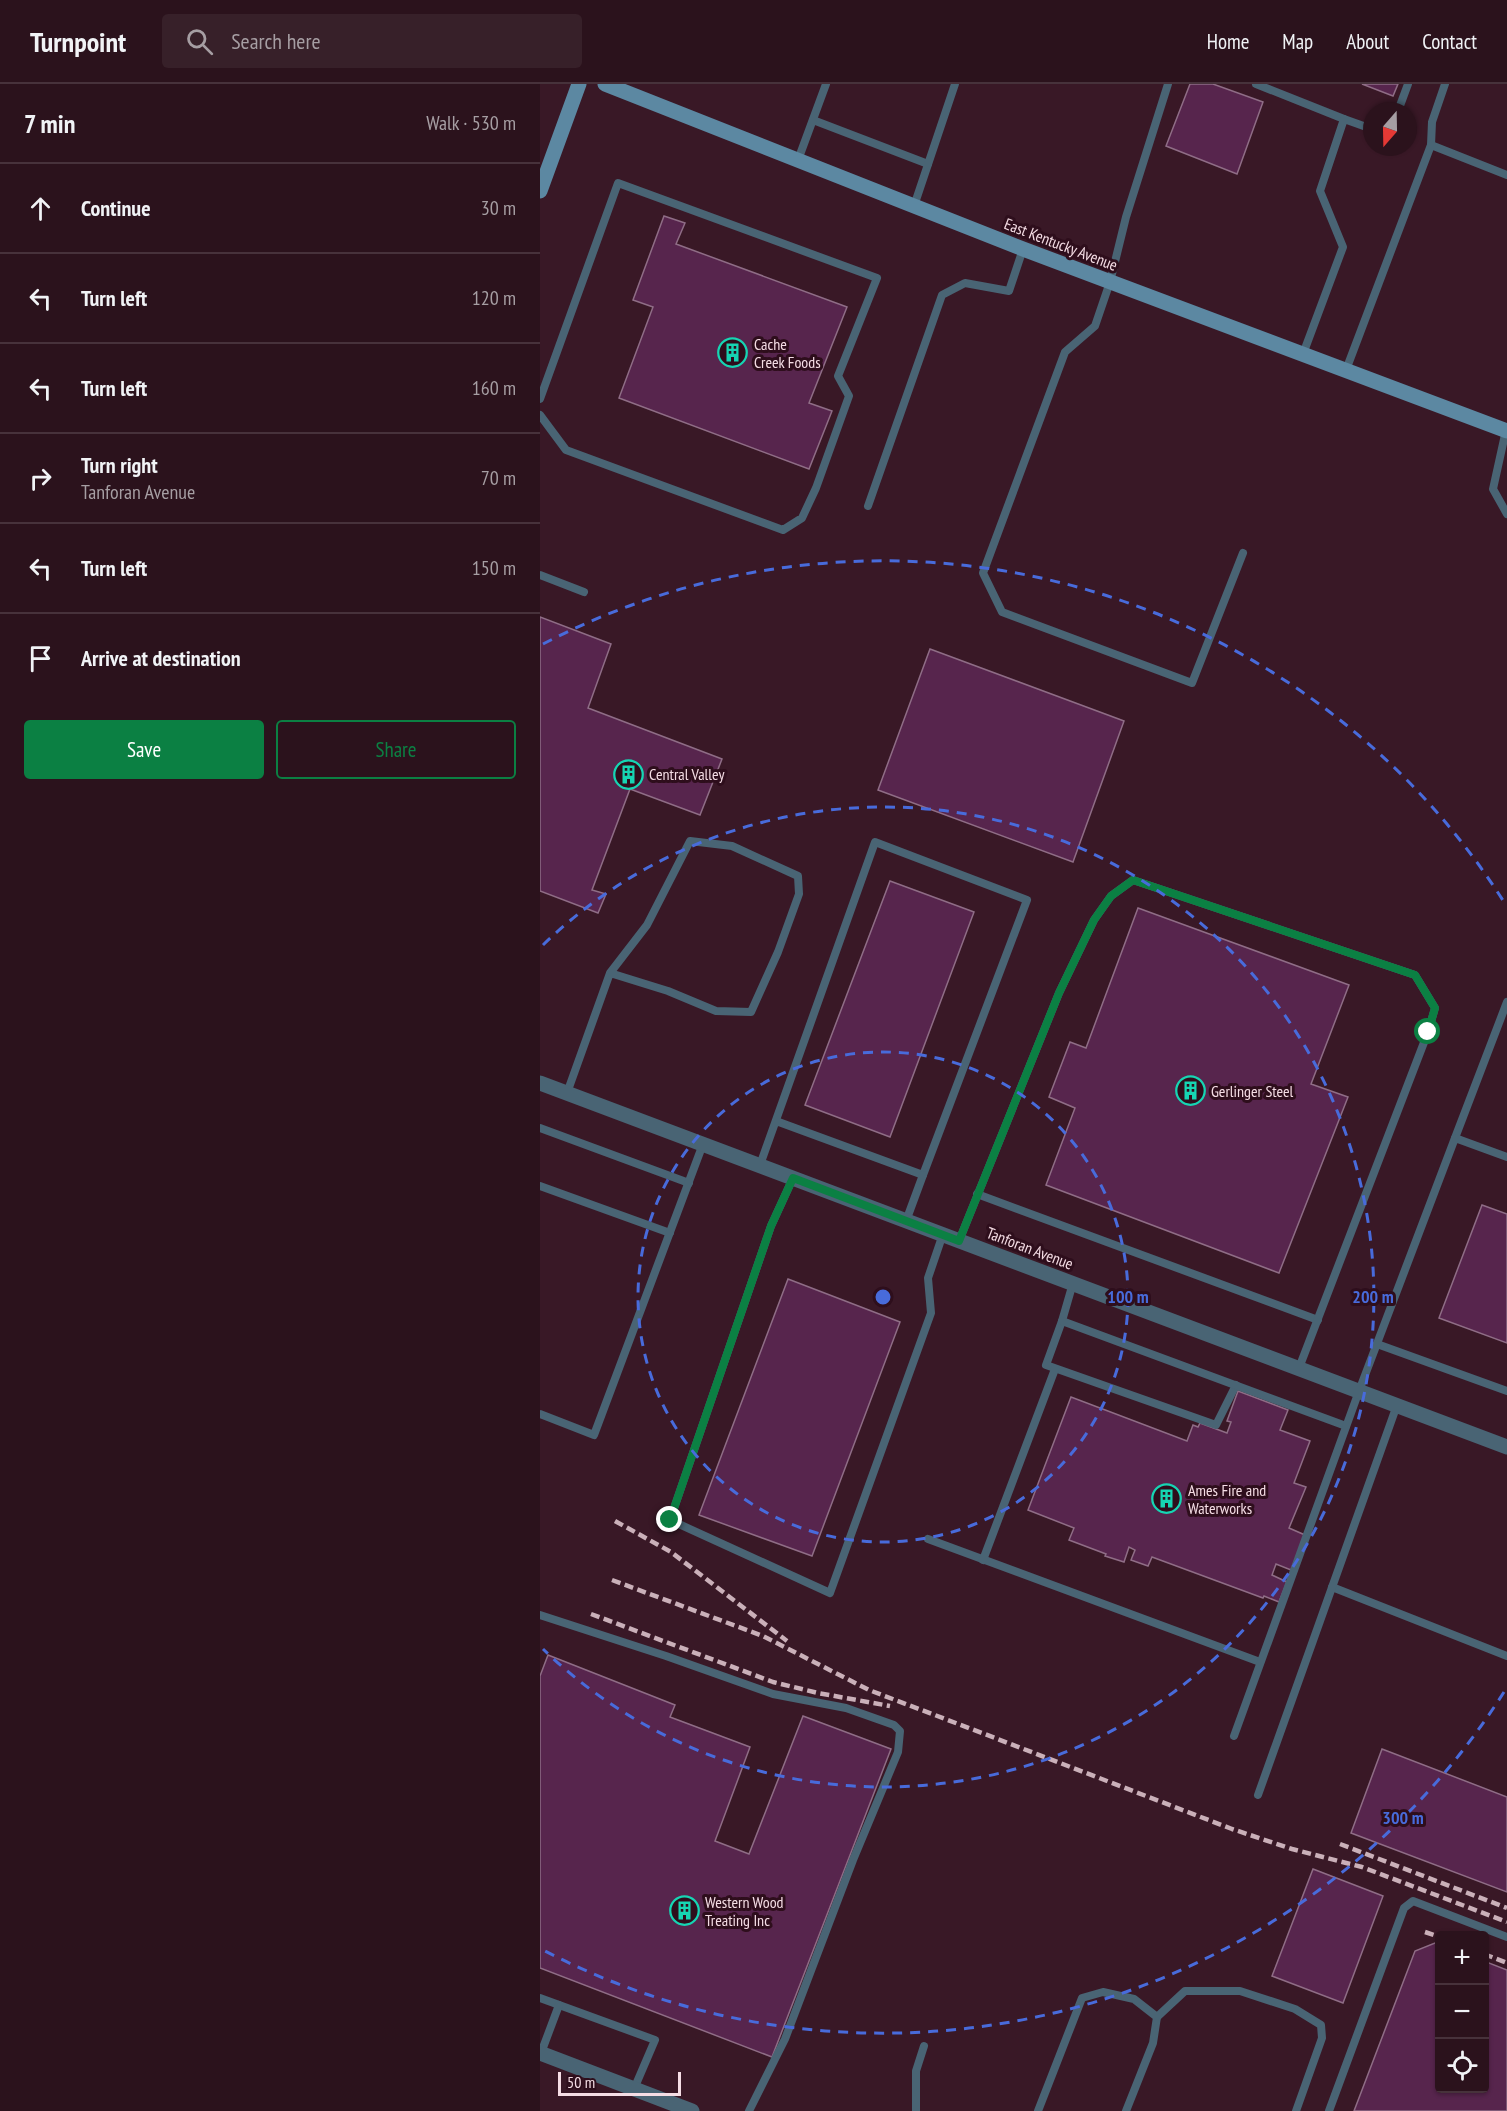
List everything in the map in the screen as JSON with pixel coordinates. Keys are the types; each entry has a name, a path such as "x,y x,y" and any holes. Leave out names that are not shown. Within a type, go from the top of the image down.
{"street":[{"path":"540,191 579,84"},
{"name":"East Kentucky Avenue","path":"605,84 1023,249 1506,430"},
{"name":"Tanforan Avenue","path":"540,1083 1507,1447"},
{"path":"540,2053 692,2111"}],"lane":[{"path":"798,160 826,84"},
{"path":"914,206 955,84"},
{"path":"1168,84 1126,217 1110,282 1095,326 1065,352 983,573 1002,612 1192,683 1242,553"},
{"path":"1256,84 1363,126"},
{"path":"1401,102 1408,84"},
{"path":"1346,370 1431,145 1432,122 1445,84"},
{"path":"1303,354 1343,247 1320,191 1344,119"},
{"path":"813,120 928,164"},
{"path":"1431,145 1507,175"},
{"path":"540,399 618,183 877,278 838,376 849,396 816,488 802,518 783,530 566,450 540,415"},
{"path":"868,506 942,295 965,283 1009,291 1023,249"},
{"path":"1506,430 1493,489 1507,514"},
{"path":"540,575 584,592"},
{"path":"567,1093 610,973 647,925 690,841 732,846 798,876 799,894 778,952 751,1012 716,1011 668,991 610,973"},
{"path":"760,1165 875,842 1027,900 906,1221"},
{"path":"959,1241 1059,993 1094,920 1111,896 1133,880 1415,975 1435,1008 1428,1032 1299,1368"},
{"path":"1234,1736 1359,1391 1507,1002"},
{"path":"776,1120 923,1175"},
{"path":"540,1128 688,1183"},
{"path":"1455,1138 1507,1157"},
{"path":"540,1414 594,1435 703,1144"},
{"path":"793,1178 771,1226 670,1520 830,1593 931,1313 928,1278 943,1234"},
{"path":"540,1186 670,1233"},
{"path":"977,1194 1318,1320"},
{"path":"1072,1283 1062,1321 1046,1365 1216,1425 1236,1385"},
{"path":"1062,1321 1346,1426"},
{"path":"1377,1344 1507,1391"},
{"path":"983,1560 1055,1369"},
{"path":"1257,1795 1397,1405"},
{"path":"928,1539 1260,1662"},
{"path":"1332,1587 1507,1656"},
{"path":"540,1615 773,1694 846,1708 894,1725 900,1731 898,1752 849,1871 785,2039 749,2111"},
{"path":"1329,2111 1404,1908 1413,1901 1507,1938"},
{"path":"1126,2111 1153,2043 1157,2017 1185,1991 1240,1991 1295,2009 1321,2025 1322,2038 1296,2111"},
{"path":"1038,2111 1082,1998 1102,1992 1134,1999 1157,2017"},
{"path":"540,1998 655,2040 634,2089"},
{"path":"540,2053 560,2006"},
{"path":"916,2111 916,2071 924,2046"}],"building":[{"path":"1190,84 1213,84 1263,102 1237,174 1166,146"},
{"path":"1362,84 1398,84 1393,96"},
{"name":"Cache Creek Foods","path":"664,216 685,223 676,244 847,307 809,403 832,411 809,469 619,398 653,307 633,300"},
{"name":"Central Valley","path":"540,617 611,644 588,708 722,759 700,815 630,789 592,890 606,894 598,913 540,891"},
{"path":"930,649 1124,721 1073,862 878,790"},
{"path":"890,881 974,912 890,1137 805,1105"},
{"name":"Gerlinger Steel","path":"1138,908 1349,985 1311,1084 1348,1097 1279,1273 1046,1185 1075,1108 1049,1097 1070,1042 1086,1048"},
{"path":"1482,1205 1507,1214 1507,1343 1439,1318"},
{"path":"788,1279 900,1322 812,1556 699,1515"},
{"name":"Ames Fire and Waterworks","path":"1238,1391 1288,1410 1280,1430 1310,1441 1294,1483 1306,1487 1289,1528 1305,1535 1291,1570 1276,1564 1272,1575 1287,1582 1279,1602 1152,1557 1148,1566 1131,1560 1135,1550 1129,1547 1124,1562 1105,1556 1106,1554 1069,1540 1074,1528 1028,1510 1071,1397 1187,1441 1193,1425 1198,1427 1200,1423 1227,1433 1231,1422 1227,1421"},
{"name":"Western Wood Treating Inc","path":"548,1655 675,1705 670,1717 750,1747 715,1841 749,1854 803,1716 891,1749 772,2057 540,1968 540,1676"},
{"path":"1382,1749 1507,1797 1507,1892 1351,1833"},
{"path":"1313,1869 1383,1896 1343,2003 1272,1976"},
{"path":"1435,1943 1435,2093 1489,2093 1489,1963 1507,1970 1507,2111 1354,2111 1415,1951"}],"railway":[{"path":"615,1521 671,1552 787,1641"},
{"path":"612,1580 763,1636 869,1690 1232,1829 1292,1849 1362,1867 1507,1922"},
{"path":"591,1614 773,1682 890,1706"},
{"path":"1340,1844 1507,1908"},
{"path":"1425,1932 1435,1935"},
{"path":"1489,1956 1507,1963"}],"place":[{"name":"Cache Creek Foods","path":"733,353"},
{"name":"Central Valley","path":"628,774"},
{"name":"Gerlinger Steel","path":"1190,1091"},
{"name":"Ames Fire and Waterworks","path":"1167,1499"},
{"name":"Western Wood Treating Inc","path":"684,1911"}],"route":[{"path":"670,1520 771,1226 793,1178 959,1241 1059,993 1094,920 1111,896 1133,880 1415,975 1435,1008 1428,1032"}]}
